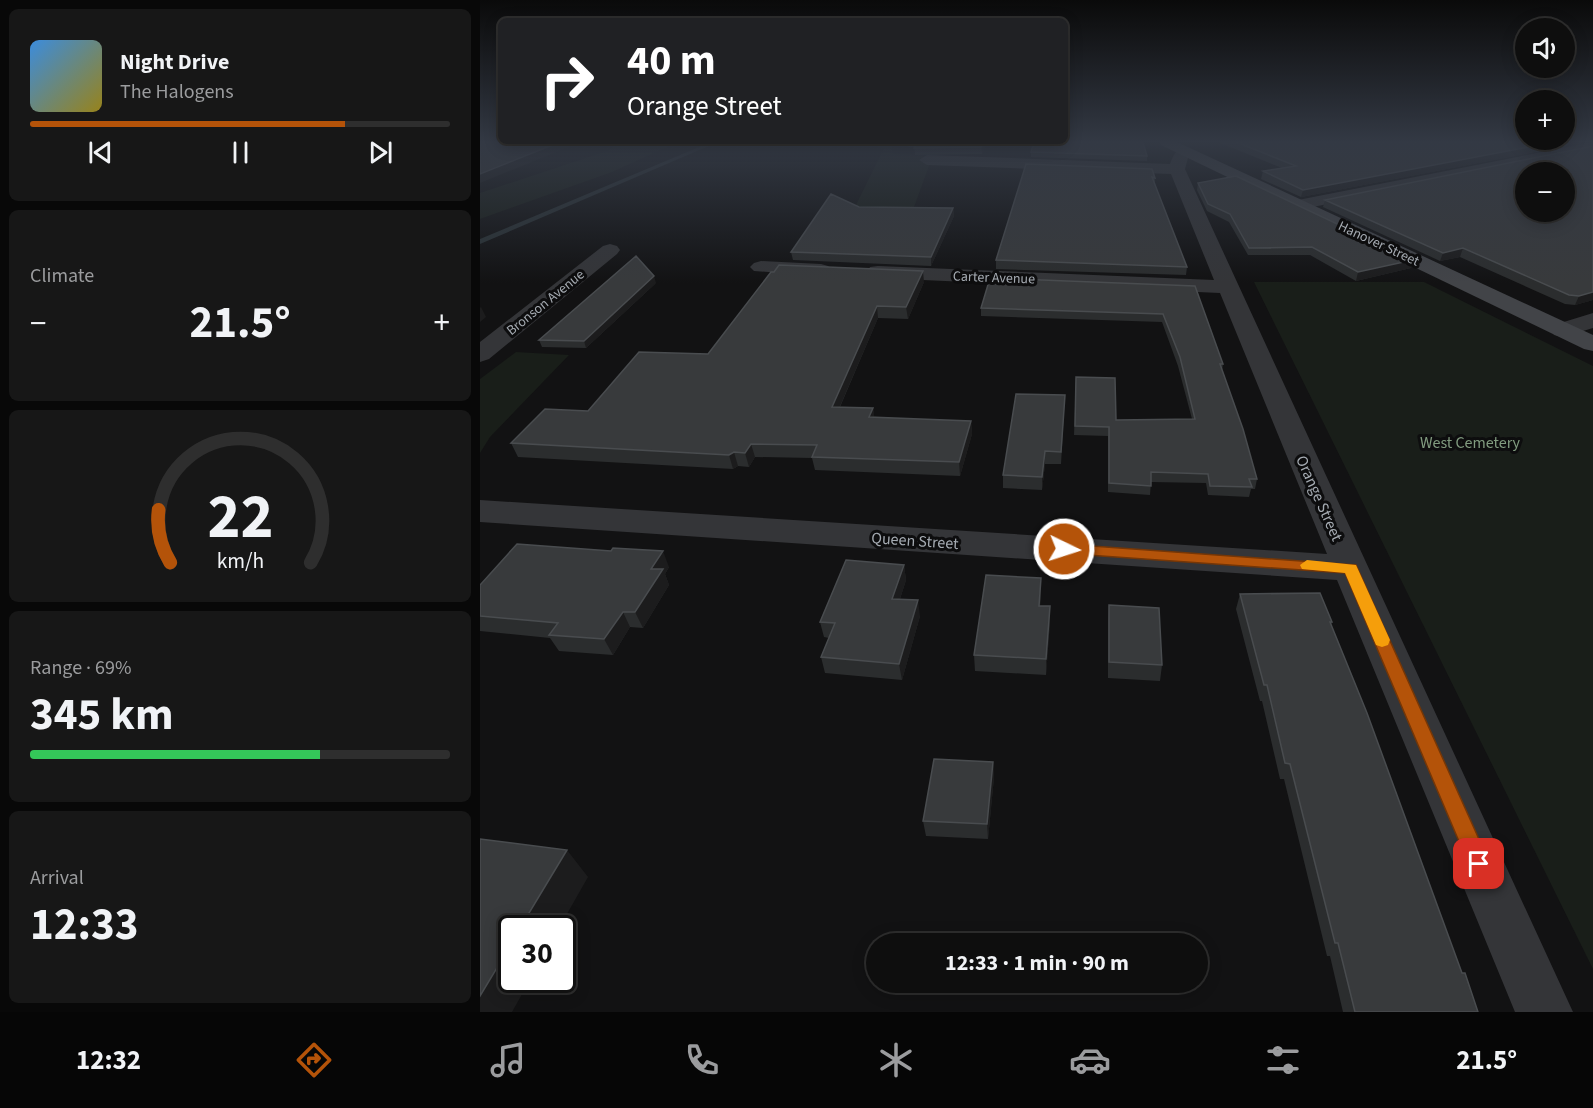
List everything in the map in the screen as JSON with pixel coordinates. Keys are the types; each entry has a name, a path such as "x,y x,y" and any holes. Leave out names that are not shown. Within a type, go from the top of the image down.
{"main road":[{"name":"Hanover Street","path":"1262,189 1298,204 1593,344"}],"street":[{"name":"Orange Street","path":"1190,189 1227,287 1544,1012"},
{"path":"1298,204 1373,189"},
{"name":"Bronson Avenue","path":"480,354 610,250"},
{"name":"Carter Avenue","path":"761,267 1227,287"},
{"path":"1563,330 1593,320"},
{"name":"Queen Street","path":"480,511 1351,568"}],"green space":[{"path":"491,189 564,189 480,219 480,193"},
{"path":"864,189 920,189 914,207 855,207"},
{"name":"West Cemetery","path":"1254,282 1424,282 1593,366 1593,969"},
{"path":"516,352 569,355 490,437 480,453 480,379"}],"building":[{"path":"1018,189 1157,189 1187,267 996,260"},
{"path":"1201,189 1264,189 1413,260 1358,272 1312,247 1249,248 1230,214 1208,204"},
{"path":"1378,189 1515,189 1515,222 1575,222 1575,189 1593,189 1593,292 1579,296 1569,295 1463,248 1443,253 1325,200"},
{"path":"831,194 859,207 953,208 931,257 791,252"},
{"path":"636,256 654,276 584,341 539,340"},
{"path":"779,265 923,271 906,307 877,306 832,407 873,408 869,417 971,421 959,462 812,457 817,445 751,444 745,453 734,452 729,455 511,443 545,409 588,411 639,352 708,354 771,272 774,272"},
{"path":"990,278 1195,286 1243,429 1257,479 1249,479 1252,487 1210,486 1208,474 1151,472 1151,486 1109,483 1109,427 1075,426 1076,377 1115,378 1116,420 1195,419 1180,357 1163,314 981,308"},
{"path":"1016,394 1065,395 1061,452 1045,451 1042,477 1003,475"},
{"path":"517,544 611,551 613,548 663,551 651,569 663,569 635,612 623,612 604,639 549,635 558,623 480,616 480,585"},
{"path":"846,560 904,565 892,599 918,600 899,664 821,657 835,623 820,622"},
{"path":"986,575 1041,578 1039,606 1050,606 1046,659 974,655"},
{"path":"1320,593 1478,1012 1355,1012 1338,943 1335,943 1290,764 1285,763 1267,685 1264,685 1240,594"},
{"path":"1109,605 1159,608 1162,665 1109,662"},
{"path":"934,759 993,762 987,824 923,821"},
{"path":"480,839 567,850 528,915 498,915 498,966 480,996"}],"waterway":[{"path":"480,242 604,189"}],"slow traffic":[{"path":"1307,565 1351,568 1382,640"}],"route":[{"path":"1064,549 1351,568 1479,864"}]}
